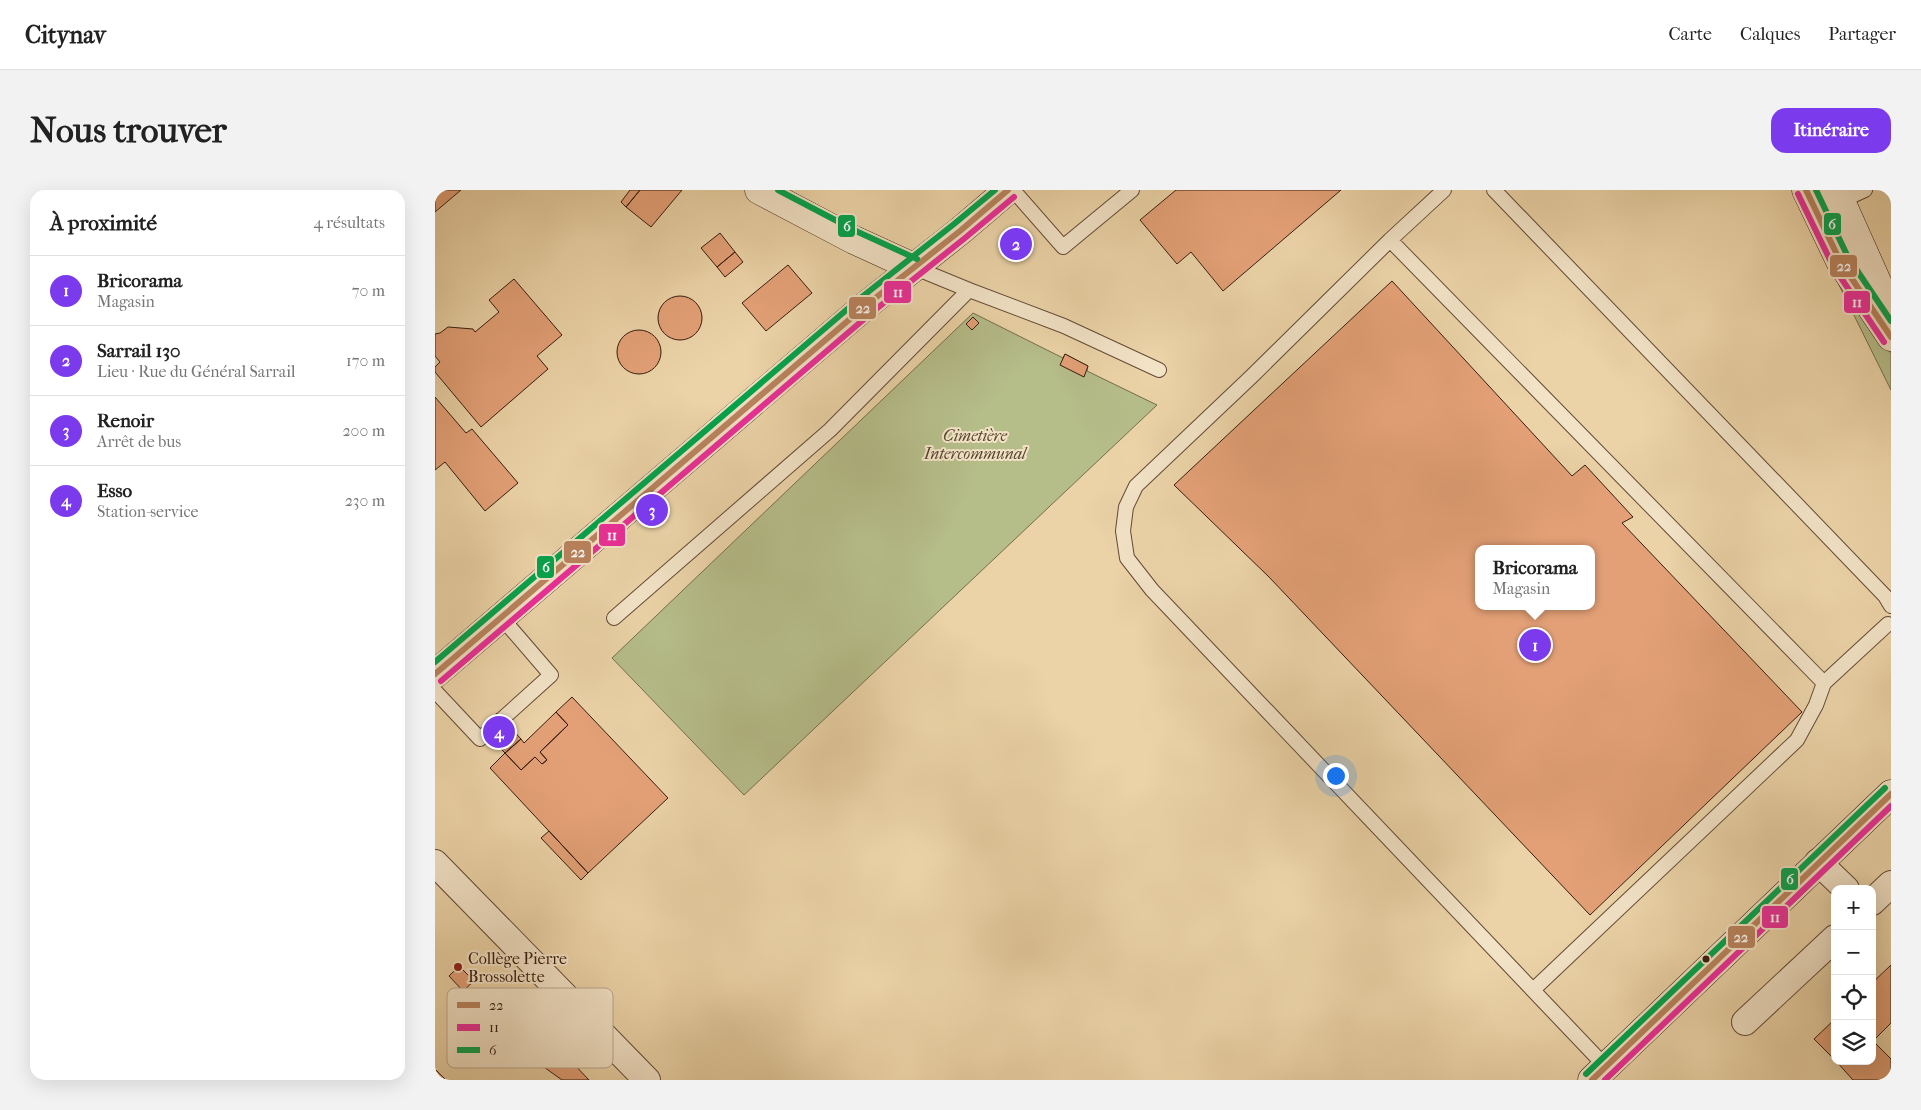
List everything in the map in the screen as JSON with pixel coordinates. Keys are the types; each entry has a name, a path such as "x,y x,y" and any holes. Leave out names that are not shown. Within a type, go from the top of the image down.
{"street":[{"path":"759,190 854,240 913,267"},
{"path":"435,674 913,267 960,231 1008,190"},
{"path":"1806,190 1840,261 1891,338"},
{"path":"1840,193 1891,313"},
{"path":"1599,1073 1891,794"},
{"path":"1818,862 1841,885"},
{"path":"435,863 557,988"},
{"path":"1876,898 1891,884"},
{"path":"1745,1022 1831,942"},
{"path":"613,1045 647,1080"}],"lane":[{"path":"1013,190 1063,248 1132,190"},
{"path":"1444,190 1136,486 1126,507 1123,531 1127,558 1153,590 1533,990 1599,1073"},
{"path":"1494,190 1879,589 1891,606"},
{"path":"1390,240 1824,683"},
{"path":"913,267 1064,326 1159,370"},
{"path":"613,618 830,430 969,290"},
{"path":"435,691 480,739 551,675 501,618"},
{"path":"1533,990 1797,740 1816,704 1824,683 1890,623"}],"green space":[{"path":"1792,190 1798,190 1891,354 1891,390"},
{"name":"Cimetière Intercommunal","path":"973,313 1063,358 1065,354 1088,366 1087,371 1157,405 744,795 612,658"}],"building":[{"path":"435,190 461,190 435,212"},
{"path":"630,190 640,190 626,207 621,202"},
{"path":"640,190 682,190 651,227 626,207"},
{"path":"1176,190 1341,190 1223,291 1191,252 1177,264 1140,220"},
{"path":"720,233 735,252 717,267 701,248"},
{"path":"1014,237 1023,246 1017,252 1009,243"},
{"path":"735,252 743,262 725,277 717,267"},
{"path":"788,265 812,293 766,331 742,303"},
{"path":"514,279 562,335 537,356 548,369 481,427 435,372 435,367 440,362 435,356 435,334 448,327 473,329 475,332 499,312 489,300"},
{"path":"1392,281 1572,476 1585,465 1633,517 1622,523 1802,712 1590,915 1269,577 1174,485"},
{"path":"680,296 692,300 698,306 702,318 698,330 692,336 680,340 668,336 662,330 658,318 662,306 668,300"},
{"path":"973,317 979,323 972,330 966,324"},
{"path":"639,330 651,334 657,340 661,352 657,364 651,370 639,374 627,370 621,364 617,352 621,340 627,334"},
{"path":"1065,354 1088,366 1084,377 1060,365"},
{"path":"435,397 466,433 472,429 518,483 485,511 445,462 435,470"},
{"path":"572,697 668,798 588,873 490,768 505,753 521,770 535,757 542,764 547,760 540,752 568,725 556,712"},
{"path":"556,712 568,725 540,752 547,760 542,764 535,757 521,770 505,753 521,739 524,743"},
{"path":"497,713 521,739 505,753 481,728"},
{"path":"549,831 588,873 581,880 541,838"},
{"path":"1891,965 1891,1023 1876,1038 1876,1020 1876,979"},
{"path":"459,966 474,981 466,988 460,988 449,976"},
{"path":"1831,1023 1831,1056 1814,1039"},
{"path":"1876,1044 1891,1059 1891,1080 1853,1080 1840,1065 1876,1065"},
{"path":"545,1068 578,1068 589,1080 562,1080"},
{"path":"436,1070 445,1079 444,1080 435,1080"}],"transit line":[{"name":"6","path":"778,190 858,232 917,259"},
{"name":"6","path":"435,662 858,300 995,190"},
{"name":"22","path":"435,674 864,307 960,231 1008,190"},
{"name":"22","path":"1806,190 1840,261 1891,337"},
{"name":"6","path":"1816,190 1848,257 1891,321"},
{"name":"11","path":"1798,194 1833,266 1884,342"},
{"name":"11","path":"441,681 870,314 1014,197"},
{"name":"6","path":"1586,1074 1885,788"},
{"name":"22","path":"1592,1080 1891,794"},
{"name":"11","path":"1605,1080 1891,806"}],"place":[{"name":"Sarrail 130","path":"1016,244"},
{"name":"Renoir","path":"652,510"},
{"name":"Bricorama","path":"1535,645"},
{"name":"Esso","path":"499,732"},
{"name":"Collège Pierre Brossolette","path":"458,967"}]}
